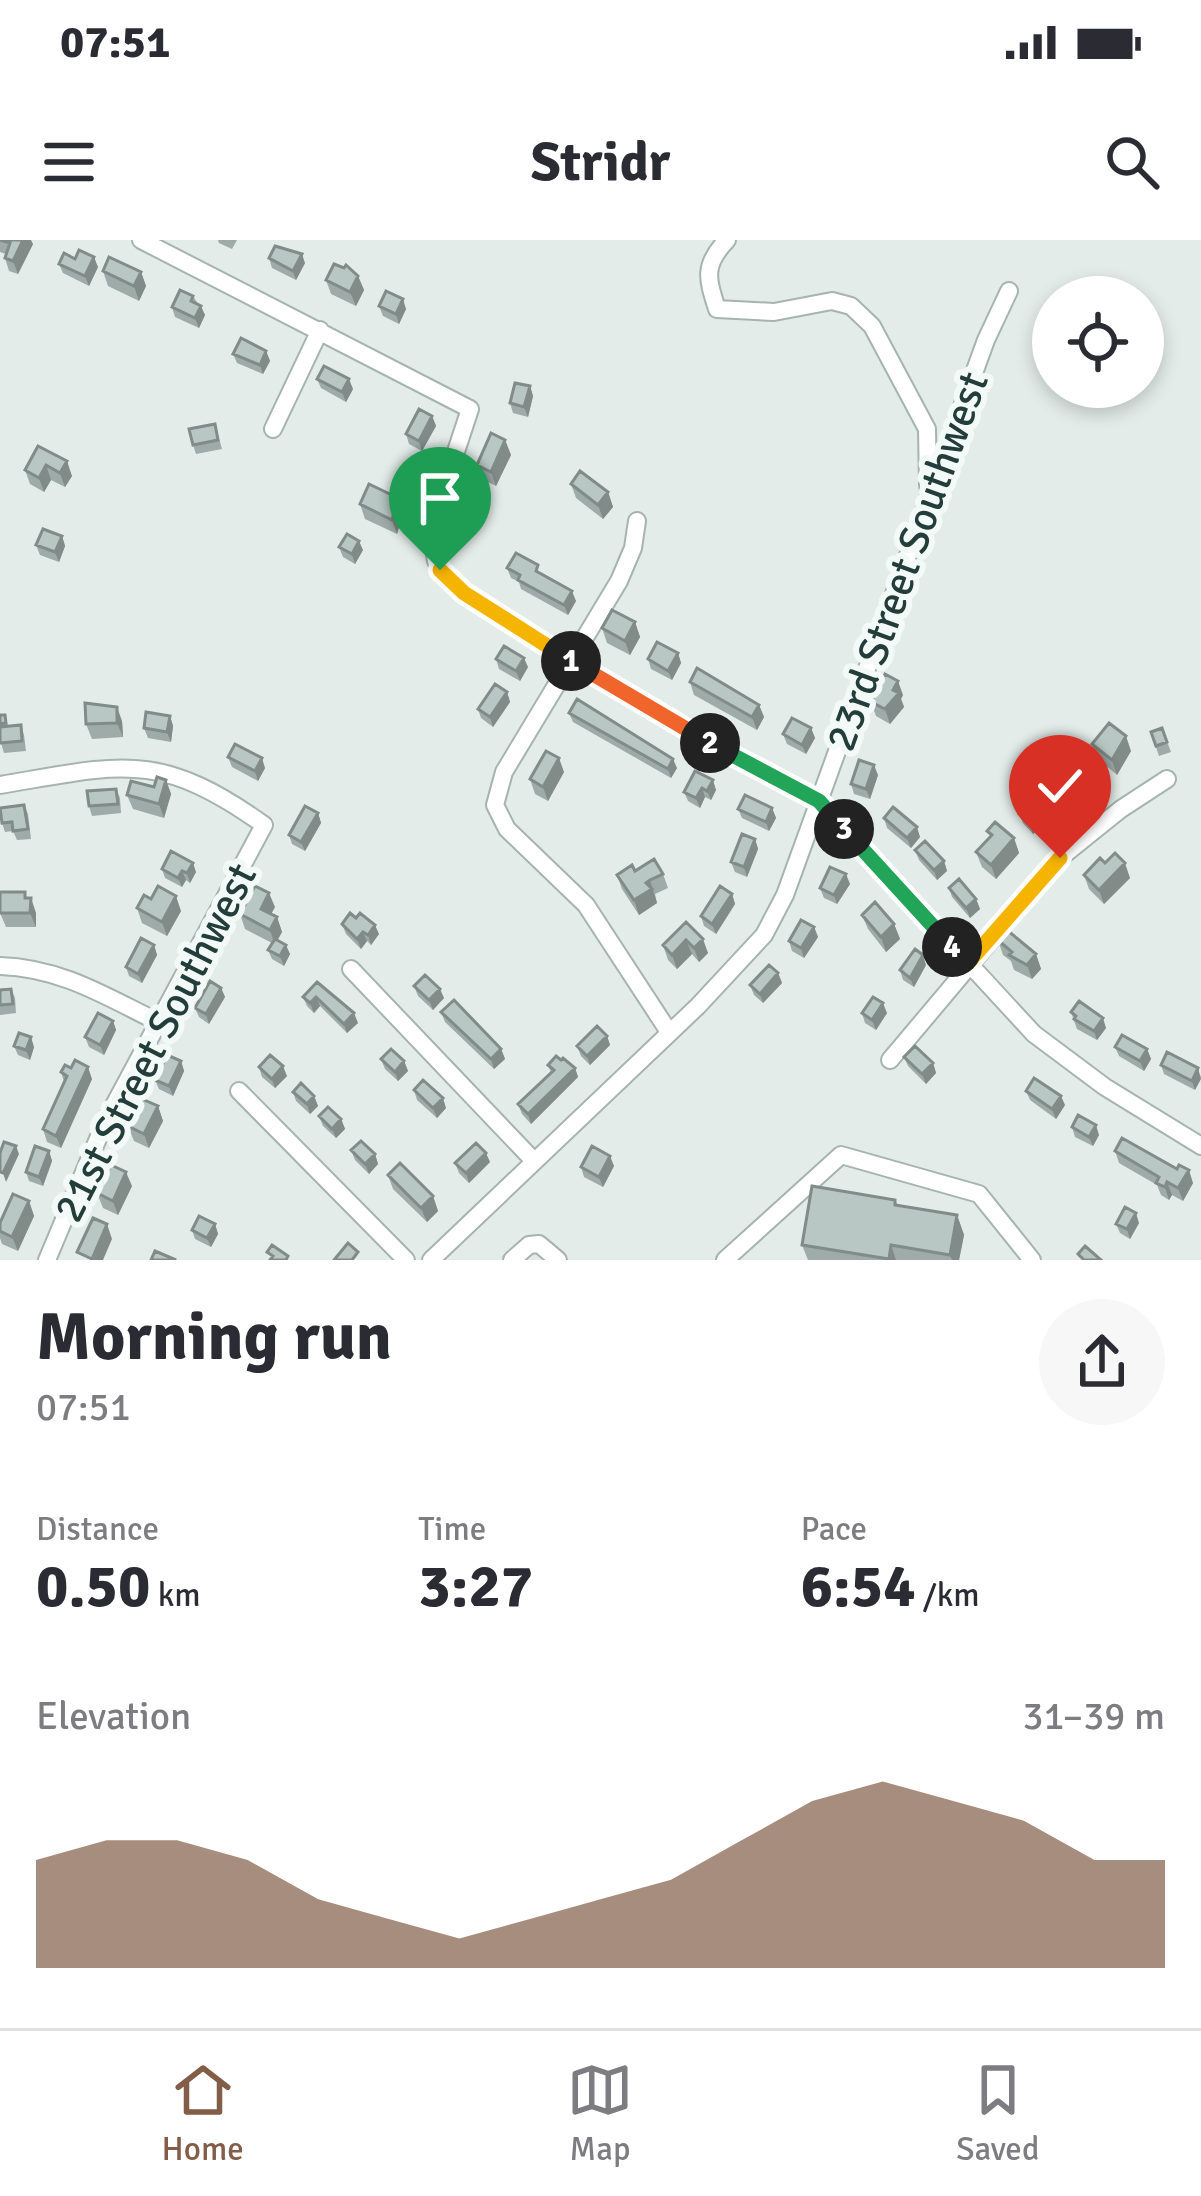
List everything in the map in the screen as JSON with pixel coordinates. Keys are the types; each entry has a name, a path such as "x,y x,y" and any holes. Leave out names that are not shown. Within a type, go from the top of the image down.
{"street":[{"path":"141,240 470,409 436,518 433,551 440,570 464,593 572,662 819,801 967,964 1051,1048 1105,1088 1201,1146"},
{"path":"727,240 712,255 709,268 718,309 774,312 832,301 850,306 872,326 927,430 930,493"},
{"name":"23rd Street Southwest","path":"431,1260 738,964 771,924 986,340 1009,291"},
{"path":"273,429 320,330"},
{"path":"637,521 633,548 619,581 504,772 495,805 507,829 586,905 669,1031"},
{"name":"21st Street Southwest","path":"0,785 104,767 154,768 210,790 264,825 105,1122 47,1260"},
{"path":"890,1060 1060,858 1167,779"},
{"path":"0,966 48,970 103,991 158,1022"},
{"path":"351,970 534,1160"},
{"path":"239,1091 406,1260"},
{"path":"725,1260 841,1155 979,1194 1032,1260"},
{"path":"512,1260 529,1245 539,1244 558,1260"}],"building":[{"path":"0,240 23,240 13,261 5,258 10,243"},
{"path":"275,246 302,254 293,271 269,258"},
{"path":"79,250 94,257 85,276 59,264 64,253 75,259"},
{"path":"109,257 141,272 134,286 103,271"},
{"path":"334,264 346,265 358,276 350,292 326,280"},
{"path":"180,290 201,306 195,318 172,307"},
{"path":"386,291 403,299 396,314 379,306"},
{"path":"241,338 266,351 260,365 233,354"},
{"path":"324,366 349,379 342,392 317,379"},
{"path":"515,383 530,386 524,407 510,403"},
{"path":"419,409 432,416 419,441 406,434"},
{"path":"215,424 218,440 193,445 189,429"},
{"path":"491,433 505,440 491,472 477,465"},
{"path":"38,446 67,461 60,473 46,465 39,478 25,470"},
{"path":"580,471 608,492 598,505 571,484"},
{"path":"369,484 398,498 392,520 360,504"},
{"path":"43,529 62,536 55,552 36,545"},
{"path":"347,534 359,541 352,554 339,547"},
{"path":"516,553 538,565 536,571 572,591 564,605 518,580 520,575 507,568"},
{"path":"612,610 635,622 625,641 602,628"},
{"path":"657,642 678,653 668,671 648,659"},
{"path":"504,646 524,658 516,671 496,659"},
{"path":"697,668 759,705 752,717 690,682"},
{"path":"885,674 898,681 893,690 899,693 885,709 871,702"},
{"path":"495,684 507,692 490,717 478,709"},
{"path":"577,699 673,759 668,769 569,713"},
{"path":"85,703 117,707 117,723 86,724"},
{"path":"146,712 170,716 167,732 144,728"},
{"path":"792,718 811,728 802,745 783,734"},
{"path":"1109,723 1126,736 1112,760 1092,744"},
{"path":"21,725 22,741 0,743 0,727"},
{"path":"1162,728 1167,742 1156,746 1151,732"},
{"path":"235,744 262,758 255,771 228,757"},
{"path":"546,751 559,758 543,787 530,779"},
{"path":"859,760 874,765 866,789 851,784"},
{"path":"1080,762 1089,775 1065,793 1056,781"},
{"path":"695,771 713,780 696,798 684,792"},
{"path":"157,777 166,780 159,804 127,795 131,781 154,787"},
{"path":"116,789 118,804 89,806 87,791"},
{"path":"1040,792 1051,803 1030,824 1019,814"},
{"path":"745,795 772,808 766,822 738,809"},
{"path":"24,805 28,829 13,831 12,822 2,823 0,808"},
{"path":"305,806 318,813 301,842 289,835"},
{"path":"893,807 917,827 907,838 884,818"},
{"path":"995,822 1014,838 991,865 976,852 992,835 987,831"},
{"path":"742,834 755,839 744,867 731,862"},
{"path":"925,841 944,861 934,870 915,850"},
{"path":"171,851 193,863 178,878 162,869"},
{"path":"1115,853 1125,863 1099,890 1084,875 1100,858 1105,863"},
{"path":"654,859 663,874 646,883 652,889 634,900 617,875"},
{"path":"830,867 846,874 834,895 820,888"},
{"path":"959,879 976,899 966,908 949,888"},
{"path":"158,886 176,896 162,922 137,908 144,895 151,899"},
{"path":"255,886 269,893 261,909 277,917 270,930 240,914"},
{"path":"720,886 732,894 712,924 701,916"},
{"path":"0,892 25,892 25,898 31,898 30,913 0,913"},
{"path":"875,902 894,924 881,937 862,915"},
{"path":"350,913 356,918 360,913 375,925 368,935 363,932 357,939 342,924"},
{"path":"801,920 814,927 801,948 789,941"},
{"path":"686,922 703,939 694,948 686,940 672,955 663,945"},
{"path":"1007,930 1036,954 1027,965 1009,955 1012,952 998,940"},
{"path":"141,938 154,945 138,974 126,967"},
{"path":"275,939 286,945 280,956 268,950"},
{"path":"915,949 923,955 910,978 900,970"},
{"path":"769,965 778,973 760,994 750,985"},
{"path":"425,975 440,989 429,1000 414,986"},
{"path":"210,981 221,988 206,1014 195,1008"},
{"path":"317,982 354,1013 344,1024 316,997 310,1003 303,997"},
{"path":"11,989 13,1004 0,1005 0,990"},
{"path":"873,997 883,1003 872,1020 862,1013"},
{"path":"454,1000 501,1049 491,1059 441,1012"},
{"path":"1079,1001 1103,1018 1094,1031 1074,1019 1071,1012"},
{"path":"98,1013 113,1021 100,1045 85,1037"},
{"path":"597,1026 607,1036 587,1056 577,1046"},
{"path":"19,1033 31,1037 26,1050 14,1046"},
{"path":"1122,1035 1147,1049 1140,1061 1115,1047"},
{"path":"915,1046 933,1063 922,1074 904,1057"},
{"path":"391,1049 404,1061 395,1072 381,1059"},
{"path":"1167,1052 1198,1068 1192,1081 1161,1065"},
{"path":"167,1055 181,1061 169,1086 155,1080"},
{"path":"270,1055 283,1066 272,1079 259,1067"},
{"path":"556,1056 575,1068 528,1114 518,1104 554,1070 548,1065"},
{"path":"75,1060 88,1067 56,1136 43,1129 67,1076 61,1072"},
{"path":"1034,1078 1061,1096 1052,1109 1026,1091"},
{"path":"423,1080 443,1098 433,1108 414,1090"},
{"path":"301,1083 314,1096 307,1104 293,1092"},
{"path":"142,1099 158,1106 144,1134 128,1126"},
{"path":"328,1107 341,1119 332,1129 319,1116"},
{"path":"1078,1115 1096,1125 1089,1137 1072,1127"},
{"path":"1122,1138 1177,1169 1179,1165 1189,1170 1178,1188 1156,1183 1159,1177 1115,1151"},
{"path":"361,1141 375,1154 365,1164 351,1150"},
{"path":"4,1142 16,1146 3,1173 0,1153"},
{"path":"476,1143 486,1153 466,1173 455,1163"},
{"path":"35,1146 49,1151 39,1177 26,1172"},
{"path":"592,1146 610,1156 599,1177 581,1167"},
{"path":"400,1163 433,1196 421,1208 388,1175"},
{"path":"111,1165 126,1172 113,1201 97,1193"},
{"path":"812,1186 957,1215 950,1255 891,1245 889,1259 802,1245"},
{"path":"13,1194 29,1201 12,1237 0,1231 0,1223"},
{"path":"1125,1207 1136,1213 1127,1229 1116,1224"},
{"path":"199,1216 215,1224 207,1238 192,1230"},
{"path":"93,1218 107,1224 92,1259 77,1252"},
{"path":"348,1243 358,1252 352,1260 334,1260"},
{"path":"272,1245 288,1256 286,1260 270,1260 273,1256 267,1252"},
{"path":"1085,1246 1101,1260 1084,1260 1078,1254"},
{"path":"155,1251 176,1260 151,1260"}],"route":[{"path":"440,570 464,593 590,673 819,801 967,964 1060,858"}]}
